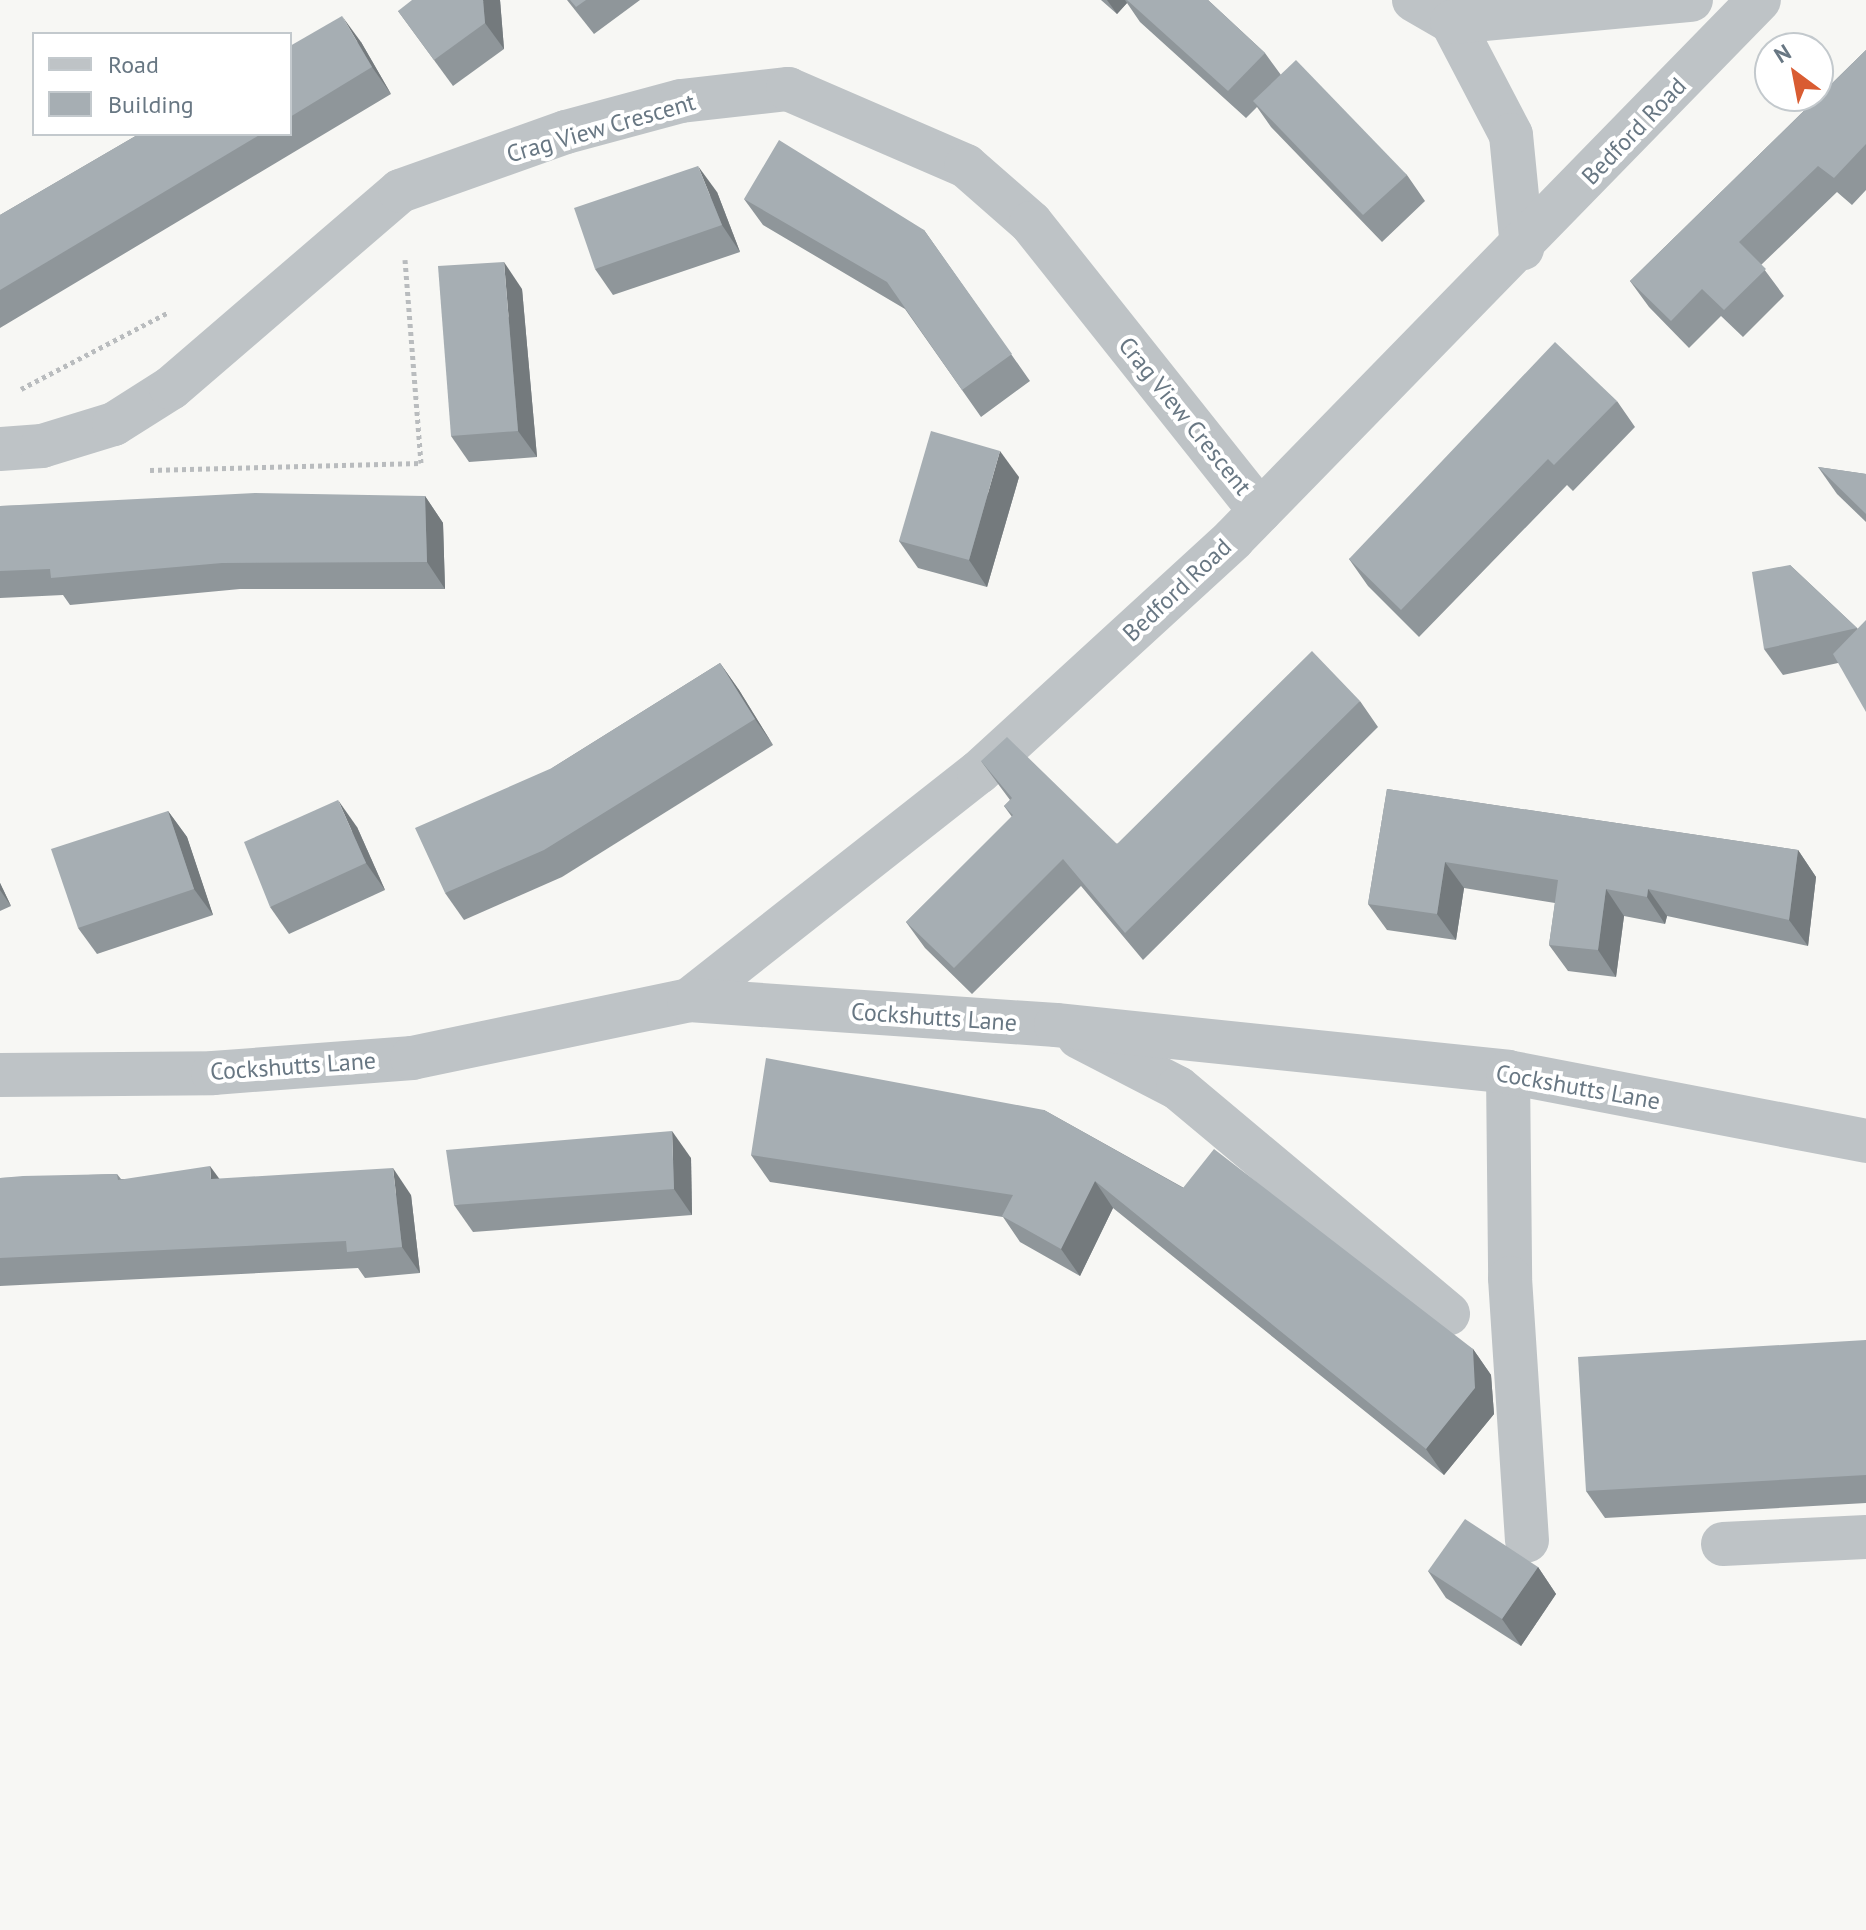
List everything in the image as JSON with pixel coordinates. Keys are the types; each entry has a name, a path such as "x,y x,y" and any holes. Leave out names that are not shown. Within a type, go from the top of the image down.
{"street":[{"path":"1414,0 1452,22 1511,135 1522,248"},
{"path":"1452,22 1691,0"},
{"name":"Bedford Road","path":"689,1000 979,772 1260,511 1522,248 1759,0"},
{"name":"Crag View Crescent","path":"0,449 42,446 137,410 400,191 566,132 681,101 788,89 884,124 966,166 1031,223 1260,511"},
{"name":"Cockshutts Lane","path":"0,1075 213,1073 412,1058 689,1000 1056,1025 1508,1072 1866,1141"},
{"path":"1056,1025 1178,1088 1448,1314"},
{"path":"1508,1072 1510,1278 1527,1540"},
{"path":"1723,1544 1866,1537"}],"path":[{"path":"138,470 421,463 400,191"}],"building":[{"path":"412,0 483,0 485,23 434,60 398,11"},
{"path":"570,0 586,0 576,7"},
{"path":"1127,0 1208,0 1265,53 1228,91"},
{"path":"342,16 372,67 292,116 292,45"},
{"path":"1866,50 1866,144 1834,178 1818,166 1739,242 1766,269 1724,310 1702,289 1671,321 1630,281 1803,112 1834,112 1834,81"},
{"path":"1296,60 1407,175 1363,215 1253,101"},
{"path":"136,136 258,136 0,290 0,215"},
{"path":"779,140 924,230 1012,354 962,390 887,282 744,199"},
{"path":"698,166 722,225 595,269 574,208"},
{"path":"504,262 518,431 451,436 438,266"},
{"path":"1555,342 1617,401 1554,465 1548,459 1401,610 1349,559"},
{"path":"931,431 1000,451 969,560 899,541"},
{"path":"1818,467 1866,474 1866,514"},
{"path":"255,493 425,496 427,562 222,563 51,578 50,569 0,571 0,506"},
{"path":"1790,565 1857,628 1764,649 1752,572"},
{"path":"1866,620 1866,712 1833,654"},
{"path":"1312,651 1360,701 1125,933 1063,859 954,968 906,922 1013,815 1004,806 1012,798 981,761 1007,737 1117,844"},
{"path":"720,663 755,719 544,850 445,893 415,828 552,768"},
{"path":"1387,789 1798,850 1789,920 1648,889 1647,897 1606,889 1598,950 1549,945 1558,880 1445,862 1437,914 1368,904"},
{"path":"338,800 366,863 270,907 244,842"},
{"path":"168,811 194,889 78,928 51,849"},
{"path":"766,1058 1044,1110 1183,1188 1214,1149 1473,1349 1475,1388 1426,1449 1095,1181 1061,1249 1002,1216 1013,1195 751,1155"},
{"path":"672,1131 674,1189 454,1205 446,1150"},
{"path":"210,1166 211,1179 393,1168 402,1247 347,1252 346,1241 0,1258 0,1178 117,1174 118,1180"},
{"path":"1866,1340 1866,1475 1586,1491 1578,1357"},
{"path":"1465,1519 1538,1567 1502,1619 1428,1571"}]}
